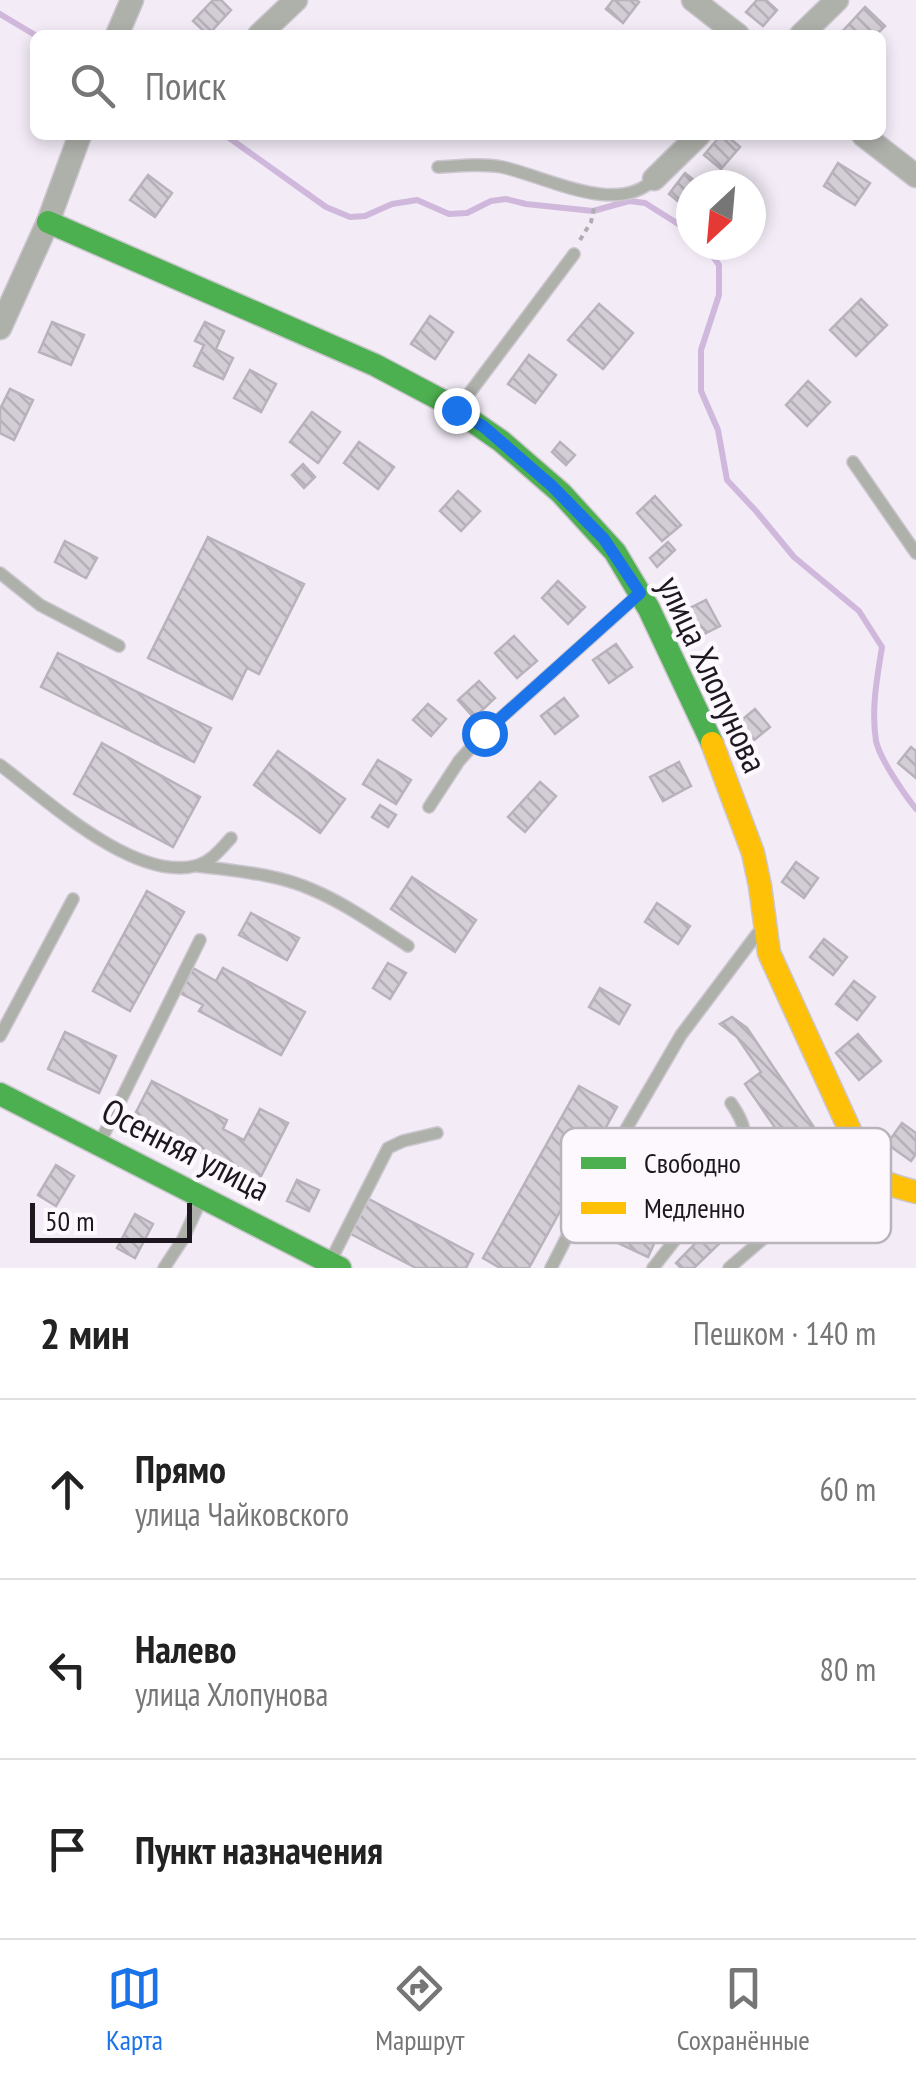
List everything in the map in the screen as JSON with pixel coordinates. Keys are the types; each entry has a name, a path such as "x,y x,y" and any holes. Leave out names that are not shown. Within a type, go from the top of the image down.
{"street":[{"path":"120,30 132,0"},
{"path":"263,30 296,0"},
{"path":"693,0 732,30"},
{"path":"805,30 837,0"},
{"path":"0,328 48,222 78,140"},
{"path":"654,179 694,140"},
{"path":"869,140 916,176"},
{"name":"улица Хлопунова","path":"48,222 376,365 456,410 484,427 552,486 604,539 640,593 716,751 751,850 769,954 848,1128"},
{"name":"Осенняя улица","path":"0,1094 335,1265"},
{"path":"891,1185 916,1192"}],"lane":[{"path":"438,167 498,166 596,195 646,188 654,179"},
{"path":"456,410 574,254"},
{"path":"854,462 916,553"},
{"path":"0,572 40,605 119,646"},
{"path":"429,807 459,761 484,733 640,593"},
{"path":"0,765 106,844 149,865 256,873 312,889 408,946"},
{"path":"198,866 231,838"},
{"path":"0,1036 73,899"},
{"path":"627,1128 681,1035 762,927"},
{"path":"99,1144 200,940"},
{"path":"731,1103 746,1128"},
{"path":"335,1265 388,1148 437,1132"},
{"path":"164,1268 203,1196"},
{"path":"551,1268 564,1243"},
{"path":"653,1268 673,1243"},
{"path":"729,1268 758,1243"}],"path":[{"path":"592,222 595,202"}],"building":[{"path":"213,0 221,0 231,10 213,30 203,30 193,21"},
{"path":"613,0 639,2 623,23 606,9"},
{"path":"757,0 766,0 777,10 763,26 746,12"},
{"path":"865,7 885,26 881,30 844,30"},
{"path":"717,140 732,140 740,147 721,169 704,155"},
{"path":"838,163 870,183 855,205 824,186"},
{"path":"148,175 172,193 155,217 130,200"},
{"path":"861,299 887,325 856,356 830,330"},
{"path":"599,304 633,333 603,369 568,340"},
{"path":"430,316 453,332 435,359 411,344"},
{"path":"52,322 84,335 71,365 39,352"},
{"path":"205,322 224,331 216,349 233,358 223,379 194,366 204,345 195,341"},
{"path":"529,355 556,375 535,403 508,384"},
{"path":"250,370 276,384 261,412 234,398"},
{"path":"808,381 830,402 807,426 786,405"},
{"path":"10,389 33,400 14,440 0,433 0,409"},
{"path":"312,412 340,432 318,463 290,442"},
{"path":"359,442 394,467 378,489 344,463"},
{"path":"560,442 575,455 566,465 552,452"},
{"path":"303,464 315,477 304,488 292,475"},
{"path":"458,491 480,511 461,531 440,511"},
{"path":"655,496 681,525 662,541 637,513"},
{"path":"208,537 304,584 259,674 247,668 232,699 148,658"},
{"path":"65,541 97,558 86,578 55,562"},
{"path":"668,542 675,550 657,567 650,558"},
{"path":"558,581 585,607 568,624 542,598"},
{"path":"706,600 720,626 696,638 682,612"},
{"path":"514,636 537,661 517,678 495,653"},
{"path":"616,644 632,667 609,683 593,660"},
{"path":"58,653 211,728 194,762 41,687"},
{"path":"479,681 495,698 474,718 458,700"},
{"path":"564,698 578,716 555,734 541,716"},
{"path":"428,704 446,719 431,736 413,720"},
{"path":"755,709 770,727 747,746 732,728"},
{"path":"102,743 200,797 173,847 74,794"},
{"path":"911,747 916,751 916,778 898,763"},
{"path":"278,751 345,799 320,833 254,785"},
{"path":"378,760 411,780 396,804 363,784"},
{"path":"679,762 691,786 663,801 650,777"},
{"path":"540,782 556,796 525,832 508,817"},
{"path":"380,805 396,815 388,827 372,817"},
{"path":"796,862 818,878 804,898 782,882"},
{"path":"412,877 476,920 455,952 391,909"},
{"path":"147,891 184,912 130,1011 93,991"},
{"path":"657,903 690,926 678,944 645,922"},
{"path":"251,913 299,938 287,960 239,935"},
{"path":"824,939 847,957 833,975 810,957"},
{"path":"388,963 406,973 390,999 373,988"},
{"path":"193,968 216,981 223,968 305,1012 281,1055 199,1011 203,1005 180,993"},
{"path":"854,981 875,997 857,1020 836,1004"},
{"path":"600,988 630,1005 619,1024 589,1007"},
{"path":"732,1017 747,1028 815,1128 775,1128 745,1084 761,1072 737,1037 720,1024"},
{"path":"65,1032 116,1056 99,1093 48,1069"},
{"path":"858,1034 881,1061 859,1080 836,1053"},
{"path":"152,1081 227,1120 223,1129 244,1140 260,1109 288,1123 258,1182 133,1118"},
{"path":"579,1086 617,1107 606,1128 561,1128 561,1209 529,1268 500,1268 483,1258"},
{"path":"902,1123 916,1133 916,1154 911,1161 891,1147 891,1138"},
{"path":"56,1165 74,1176 56,1206 38,1195"},
{"path":"297,1180 319,1190 309,1211 287,1201"},
{"path":"367,1198 473,1254 466,1268 416,1268 349,1233"},
{"path":"135,1214 153,1224 135,1258 117,1248"},
{"path":"618,1243 654,1243 648,1257"},
{"path":"696,1243 720,1243 694,1268 681,1268 676,1263"}],"waterway":[{"path":"0,14 30,32"},
{"path":"232,140 326,207 350,217 417,200 449,214 467,213 491,201 506,199 593,211 629,201 645,203 676,223"},
{"path":"716,260 719,295 701,350 701,391 718,430 727,480 794,557 859,611 882,647 874,705 876,741 887,766 916,809"}],"traffic: fast":[{"path":"48,222 375,365 443,401 501,441 561,493 615,552 649,609 712,743"},
{"path":"0,1094 340,1268"}],"traffic: slow":[{"path":"712,743 753,853 769,953 849,1128"},
{"path":"891,1185 916,1192"}],"route":[{"path":"456,410 484,427 552,486 604,539 640,593 484,733"}]}
